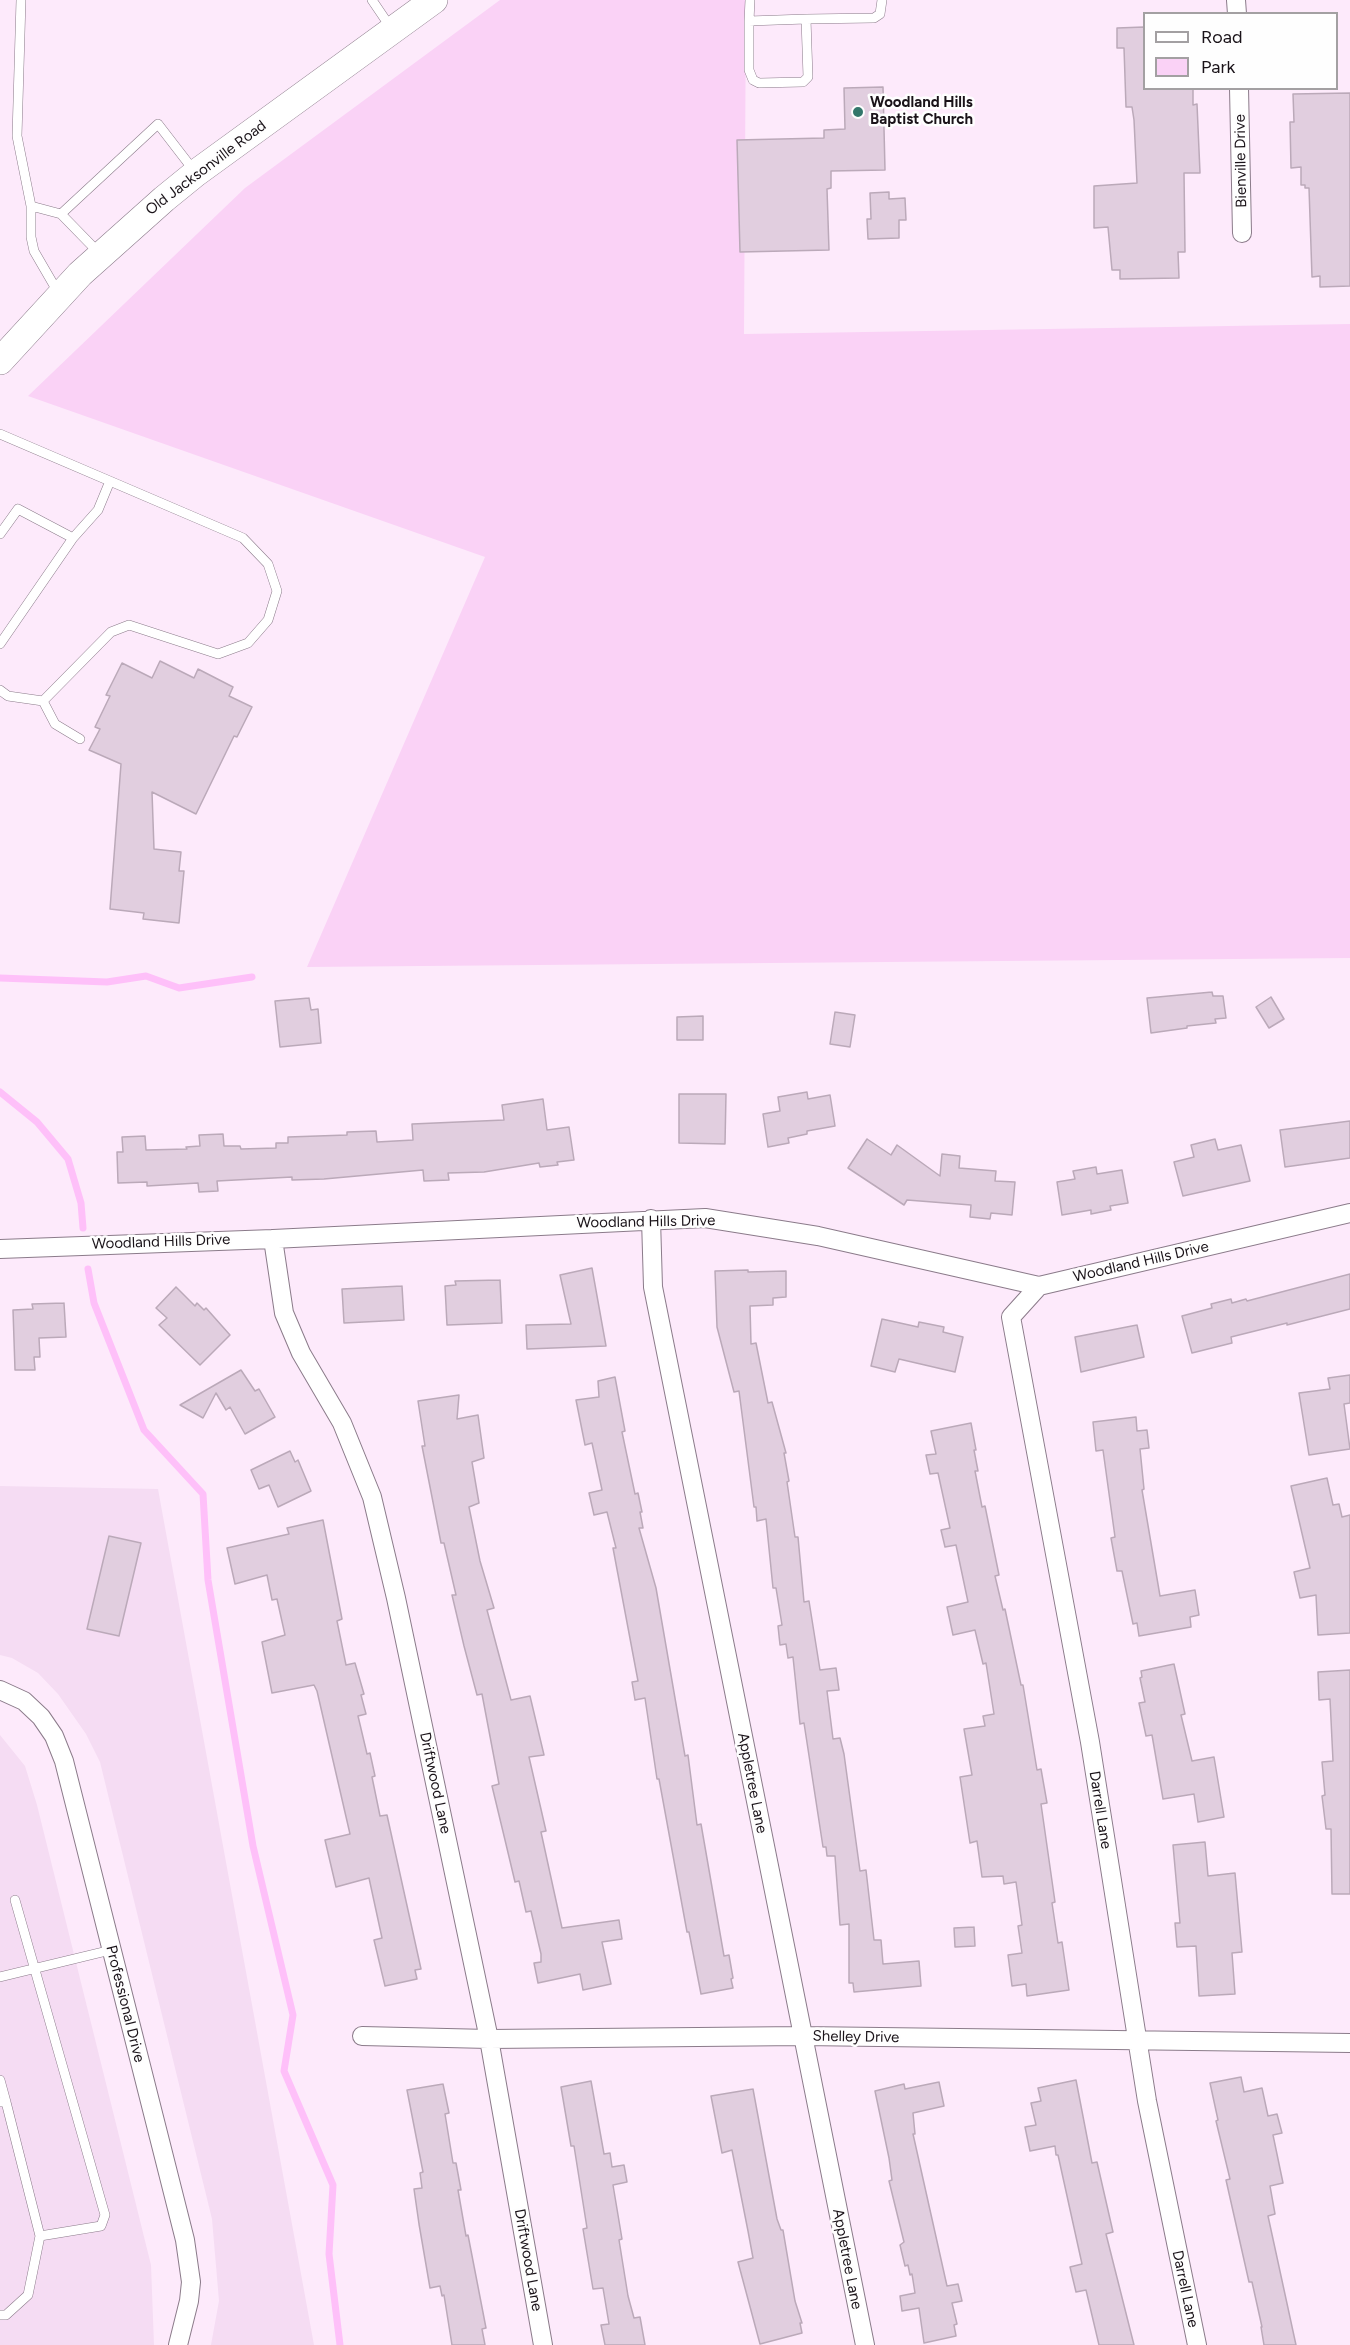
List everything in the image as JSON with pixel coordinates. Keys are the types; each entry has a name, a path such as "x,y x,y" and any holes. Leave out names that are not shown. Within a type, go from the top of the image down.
{"main road":[{"name":"Old Jacksonville Road","path":"0,361 60,295 101,255 196,173 434,0"}],"street":[{"name":"Bienville Drive","path":"1239,90 1242,232"},
{"name":"Woodland Hills Drive","path":"0,1249 273,1239 705,1218 818,1236 1039,1286 1350,1214"},
{"name":"Appletree Lane","path":"651,1220 653,1287 865,2345"},
{"name":"Driftwood Lane","path":"273,1239 284,1313 301,1353 342,1423 372,1497 396,1598 489,2040 543,2345"},
{"name":"Darrell Lane","path":"1039,1286 1011,1317 1090,1742 1116,1919 1147,2101 1197,2345"},
{"name":"Professional Drive","path":"0,1690 24,1701 41,1717 54,1736 64,1761 185,2240 191,2282 189,2301 178,2345"},
{"name":"Shelley Drive","path":"362,2036 489,2040 802,2036 1350,2043"}],"lane":[{"path":"21,0 17,136 31,206 31,237 34,251 60,295"},
{"path":"372,0 393,30"},
{"path":"750,0 749,70 753,80 759,83 798,83 808,77 806,19"},
{"path":"749,21 874,18 880,14 882,0"},
{"path":"61,214 158,124 196,173"},
{"path":"31,206 61,214 101,255"},
{"path":"0,434 243,538 268,564 277,591 268,620 248,643 218,654 129,625 111,632 43,701"},
{"path":"0,644 73,538 98,510 110,481"},
{"path":"0,534 18,508 73,538"},
{"path":"0,690 8,696 43,701"},
{"path":"43,701 55,723 80,739"},
{"path":"15,1900 105,2215 101,2226 40,2236"},
{"path":"0,1977 111,1950"},
{"path":"0,2080 3,2102 40,2236 28,2295 6,2315 0,2315"}],"shaded area":[{"path":"0,1486 158,1489 314,2345 211,2345 219,2301 212,2219 100,1762 86,1734 58,1694 38,1673 12,1658 0,1655"},
{"path":"0,1735 25,1766 37,1805 151,2265 154,2345 0,2345"}],"green space":[{"path":"500,0 746,0 744,334 1350,324 1350,958 307,967 485,557 28,396 245,188"}],"building":[{"path":"1143,27 1143,90 1193,90 1193,105 1197,104 1200,173 1184,173 1185,252 1178,252 1179,278 1120,279 1120,270 1112,270 1108,227 1094,228 1094,186 1137,183 1134,120 1132,107 1126,107 1124,48 1117,48 1117,28"},
{"path":"883,87 885,170 831,171 831,188 827,189 829,250 740,252 737,140 824,138 824,130 845,129 844,88"},
{"path":"1350,93 1350,286 1320,287 1320,276 1312,277 1309,188 1301,185 1301,167 1291,168 1290,122 1294,122 1293,94"},
{"path":"889,192 889,199 905,198 906,220 899,220 899,238 868,239 867,219 871,219 870,193"},
{"path":"160,661 194,678 198,669 233,687 229,696 252,707 237,737 234,736 196,814 152,792 154,849 181,852 179,871 184,871 179,923 143,919 144,913 110,909 121,764 89,750 100,729 95,727 110,696 106,695 122,663 152,678"},
{"path":"1212,992 1213,996 1223,996 1226,1018 1215,1019 1216,1023 1151,1033 1147,998"},
{"path":"1271,997 1284,1019 1269,1028 1256,1007"},
{"path":"309,998 311,1010 318,1009 321,1043 280,1047 275,1001"},
{"path":"835,1012 855,1015 850,1047 830,1044"},
{"path":"703,1016 703,1040 677,1040 677,1017"},
{"path":"807,1092 808,1099 830,1095 835,1126 807,1131 807,1134 788,1138 789,1143 768,1147 763,1114 780,1111 778,1097"},
{"path":"679,1094 726,1094 725,1144 679,1143"},
{"path":"543,1099 547,1130 569,1127 574,1160 540,1167 539,1163 484,1172 448,1173 449,1180 424,1181 423,1170 324,1179 292,1180 292,1177 217,1181 218,1191 199,1192 198,1183 147,1186 147,1182 118,1183 117,1152 123,1152 122,1137 145,1136 146,1150 187,1149 186,1147 200,1146 199,1135 223,1134 224,1146 240,1146 241,1149 276,1148 276,1143 288,1143 288,1137 347,1135 347,1132 376,1131 377,1142 413,1140 412,1124 504,1120 502,1105"},
{"path":"1350,1121 1350,1158 1285,1167 1280,1130"},
{"path":"867,1139 891,1155 897,1145 940,1176 942,1154 960,1156 959,1168 996,1171 995,1181 1015,1182 1012,1215 991,1213 990,1219 970,1217 971,1205 907,1200 904,1205 848,1168"},
{"path":"1215,1139 1218,1150 1241,1145 1250,1181 1183,1196 1174,1162 1194,1157 1191,1145"},
{"path":"1096,1167 1097,1174 1122,1170 1128,1203 1110,1206 1111,1210 1091,1214 1091,1210 1062,1215 1057,1182 1075,1179 1073,1171"},
{"path":"592,1268 606,1346 527,1349 526,1325 571,1324 560,1275"},
{"path":"748,1270 748,1272 786,1271 786,1297 773,1298 773,1305 750,1306 751,1344 756,1343 768,1403 772,1402 786,1453 784,1453 789,1481 787,1482 795,1537 798,1537 804,1602 809,1601 820,1670 836,1668 839,1690 827,1691 833,1739 840,1738 844,1754 860,1871 866,1870 874,1940 881,1940 883,1964 919,1961 921,1986 854,1992 853,1983 849,1983 849,1924 840,1925 835,1856 827,1856 826,1847 823,1847 804,1723 800,1724 793,1657 788,1658 786,1644 780,1645 778,1626 782,1625 776,1588 773,1588 766,1519 757,1521 739,1391 734,1392 717,1327 715,1271"},
{"path":"1350,1274 1350,1309 1231,1337 1232,1343 1192,1353 1182,1316 1212,1308 1211,1304 1231,1299 1232,1303 1246,1299 1247,1301"},
{"path":"500,1280 502,1323 447,1325 445,1286 456,1285 455,1281"},
{"path":"402,1286 404,1320 344,1323 342,1289"},
{"path":"176,1287 195,1306 197,1303 204,1310 206,1308 230,1335 200,1365 159,1325 167,1318 156,1308"},
{"path":"64,1303 66,1337 39,1338 40,1357 34,1357 35,1370 15,1370 13,1310 33,1309 32,1304"},
{"path":"882,1319 918,1327 919,1322 944,1327 943,1332 963,1337 955,1372 899,1359 895,1372 871,1366"},
{"path":"1137,1325 1144,1357 1081,1372 1075,1337"},
{"path":"241,1370 255,1391 259,1389 275,1417 245,1434 230,1407 226,1410 216,1393 203,1418 180,1405"},
{"path":"1350,1375 1350,1403 1344,1404 1350,1449 1309,1455 1299,1393 1330,1389 1328,1378"},
{"path":"615,1377 625,1431 622,1432 635,1494 638,1493 642,1512 640,1512 643,1528 639,1528 656,1588 685,1756 688,1755 697,1825 701,1824 724,1956 729,1955 733,1978 731,1979 733,1988 701,1994 689,1932 687,1932 659,1779 657,1779 645,1698 635,1700 632,1682 638,1681 613,1548 616,1548 607,1512 594,1515 589,1493 602,1490 592,1443 585,1445 576,1400 599,1397 598,1381"},
{"path":"459,1395 457,1419 478,1415 484,1458 472,1462 479,1503 469,1507 480,1561 494,1608 487,1610 511,1700 530,1696 544,1755 529,1757 546,1831 541,1832 562,1928 619,1920 622,1939 602,1942 611,1984 583,1990 580,1974 538,1983 534,1963 541,1962 541,1954 531,1911 526,1912 519,1881 515,1882 492,1786 499,1784 482,1694 477,1695 464,1646 452,1595 456,1595 444,1543 441,1543 422,1446 425,1446 418,1401"},
{"path":"1136,1417 1137,1431 1147,1430 1149,1448 1140,1449 1144,1489 1142,1490 1160,1596 1195,1590 1199,1615 1190,1617 1191,1627 1139,1636 1137,1623 1133,1624 1122,1571 1117,1571 1111,1538 1115,1537 1103,1450 1096,1451 1093,1422"},
{"path":"971,1423 978,1471 975,1471 982,1507 985,1506 999,1575 995,1576 1003,1610 1005,1609 1021,1685 1023,1685 1037,1770 1041,1769 1047,1803 1041,1804 1055,1902 1052,1903 1058,1943 1062,1942 1069,1990 1027,1996 1026,1984 1012,1986 1008,1955 1022,1953 1018,1926 1022,1925 1016,1882 1004,1884 1003,1876 982,1877 977,1841 970,1843 960,1777 972,1775 964,1729 985,1726 983,1716 994,1714 986,1663 983,1664 975,1630 953,1635 947,1607 968,1602 956,1545 945,1547 941,1530 950,1528 938,1473 930,1474 926,1455 936,1454 931,1431"},
{"path":"290,1451 295,1462 298,1460 311,1491 278,1507 269,1485 259,1489 251,1470"},
{"path":"1327,1478 1333,1505 1339,1504 1342,1517 1350,1515 1350,1633 1318,1635 1316,1595 1300,1598 1294,1572 1310,1568 1291,1486"},
{"path":"323,1520 342,1619 337,1621 346,1665 355,1663 364,1694 361,1695 366,1714 358,1716 367,1754 370,1753 380,1816 387,1815 421,1969 415,1970 417,1979 385,1986 374,1940 382,1938 369,1878 336,1887 325,1840 350,1834 317,1691 314,1685 272,1693 262,1642 285,1635 277,1599 272,1600 267,1575 235,1584 227,1548 289,1534 287,1528"},
{"path":"109,1536 141,1543 119,1636 87,1629"},
{"path":"1174,1664 1185,1714 1181,1715 1192,1761 1214,1757 1224,1817 1198,1822 1194,1794 1163,1799 1152,1735 1146,1736 1139,1703 1145,1702 1140,1678 1142,1677 1141,1671"},
{"path":"1350,1670 1350,1894 1332,1894 1331,1829 1326,1829 1322,1796 1325,1795 1322,1762 1333,1761 1330,1699 1319,1700 1318,1672"},
{"path":"1205,1842 1208,1876 1235,1873 1242,1952 1232,1953 1235,1994 1199,1996 1196,1946 1177,1947 1175,1923 1180,1923 1173,1845"},
{"path":"974,1927 975,1946 955,1947 954,1928"},
{"path":"1241,2077 1244,2092 1262,2088 1268,2116 1277,2114 1282,2133 1273,2135 1283,2183 1270,2186 1275,2214 1268,2216 1296,2345 1264,2345 1252,2282 1249,2282 1226,2180 1230,2179 1216,2121 1218,2120 1210,2083"},
{"path":"1076,2080 1092,2163 1097,2162 1113,2232 1106,2234 1134,2345 1099,2345 1086,2290 1076,2292 1070,2267 1082,2264 1055,2146 1030,2151 1025,2127 1036,2125 1031,2103 1041,2101 1038,2088"},
{"path":"591,2081 604,2154 610,2153 612,2167 624,2165 627,2182 613,2185 622,2239 619,2240 628,2296 634,2318 640,2317 645,2345 605,2345 601,2325 609,2324 603,2288 593,2289 583,2229 587,2228 574,2146 571,2146 561,2087"},
{"path":"939,2082 944,2106 913,2113 915,2134 913,2134 947,2286 958,2284 962,2301 952,2303 957,2324 954,2325 956,2336 924,2343 919,2308 902,2311 900,2296 915,2293 912,2274 910,2275 908,2265 905,2266 900,2245 904,2242 889,2181 892,2180 889,2158 875,2091 904,2084 905,2089"},
{"path":"443,2084 449,2113 445,2114 453,2163 456,2163 466,2236 468,2235 486,2328 482,2329 485,2345 452,2345 444,2295 442,2296 440,2286 430,2288 419,2224 414,2189 422,2188 420,2173 423,2172 407,2090"},
{"path":"753,2089 777,2219 783,2230 795,2301 802,2323 800,2323 802,2333 760,2344 738,2262 753,2258 732,2150 722,2153 711,2096"}],"waterway":[{"path":"0,978 107,982 146,976 179,988 252,977"},
{"path":"0,1092 37,1122 68,1159 81,1203 83,1228"},
{"path":"88,1269 94,1303 144,1430 203,1494 208,1580 253,1846 293,2015 284,2071 333,2185 329,2254 340,2345"}],"place":[{"name":"Woodland Hills Baptist Church","path":"858,112"}]}
